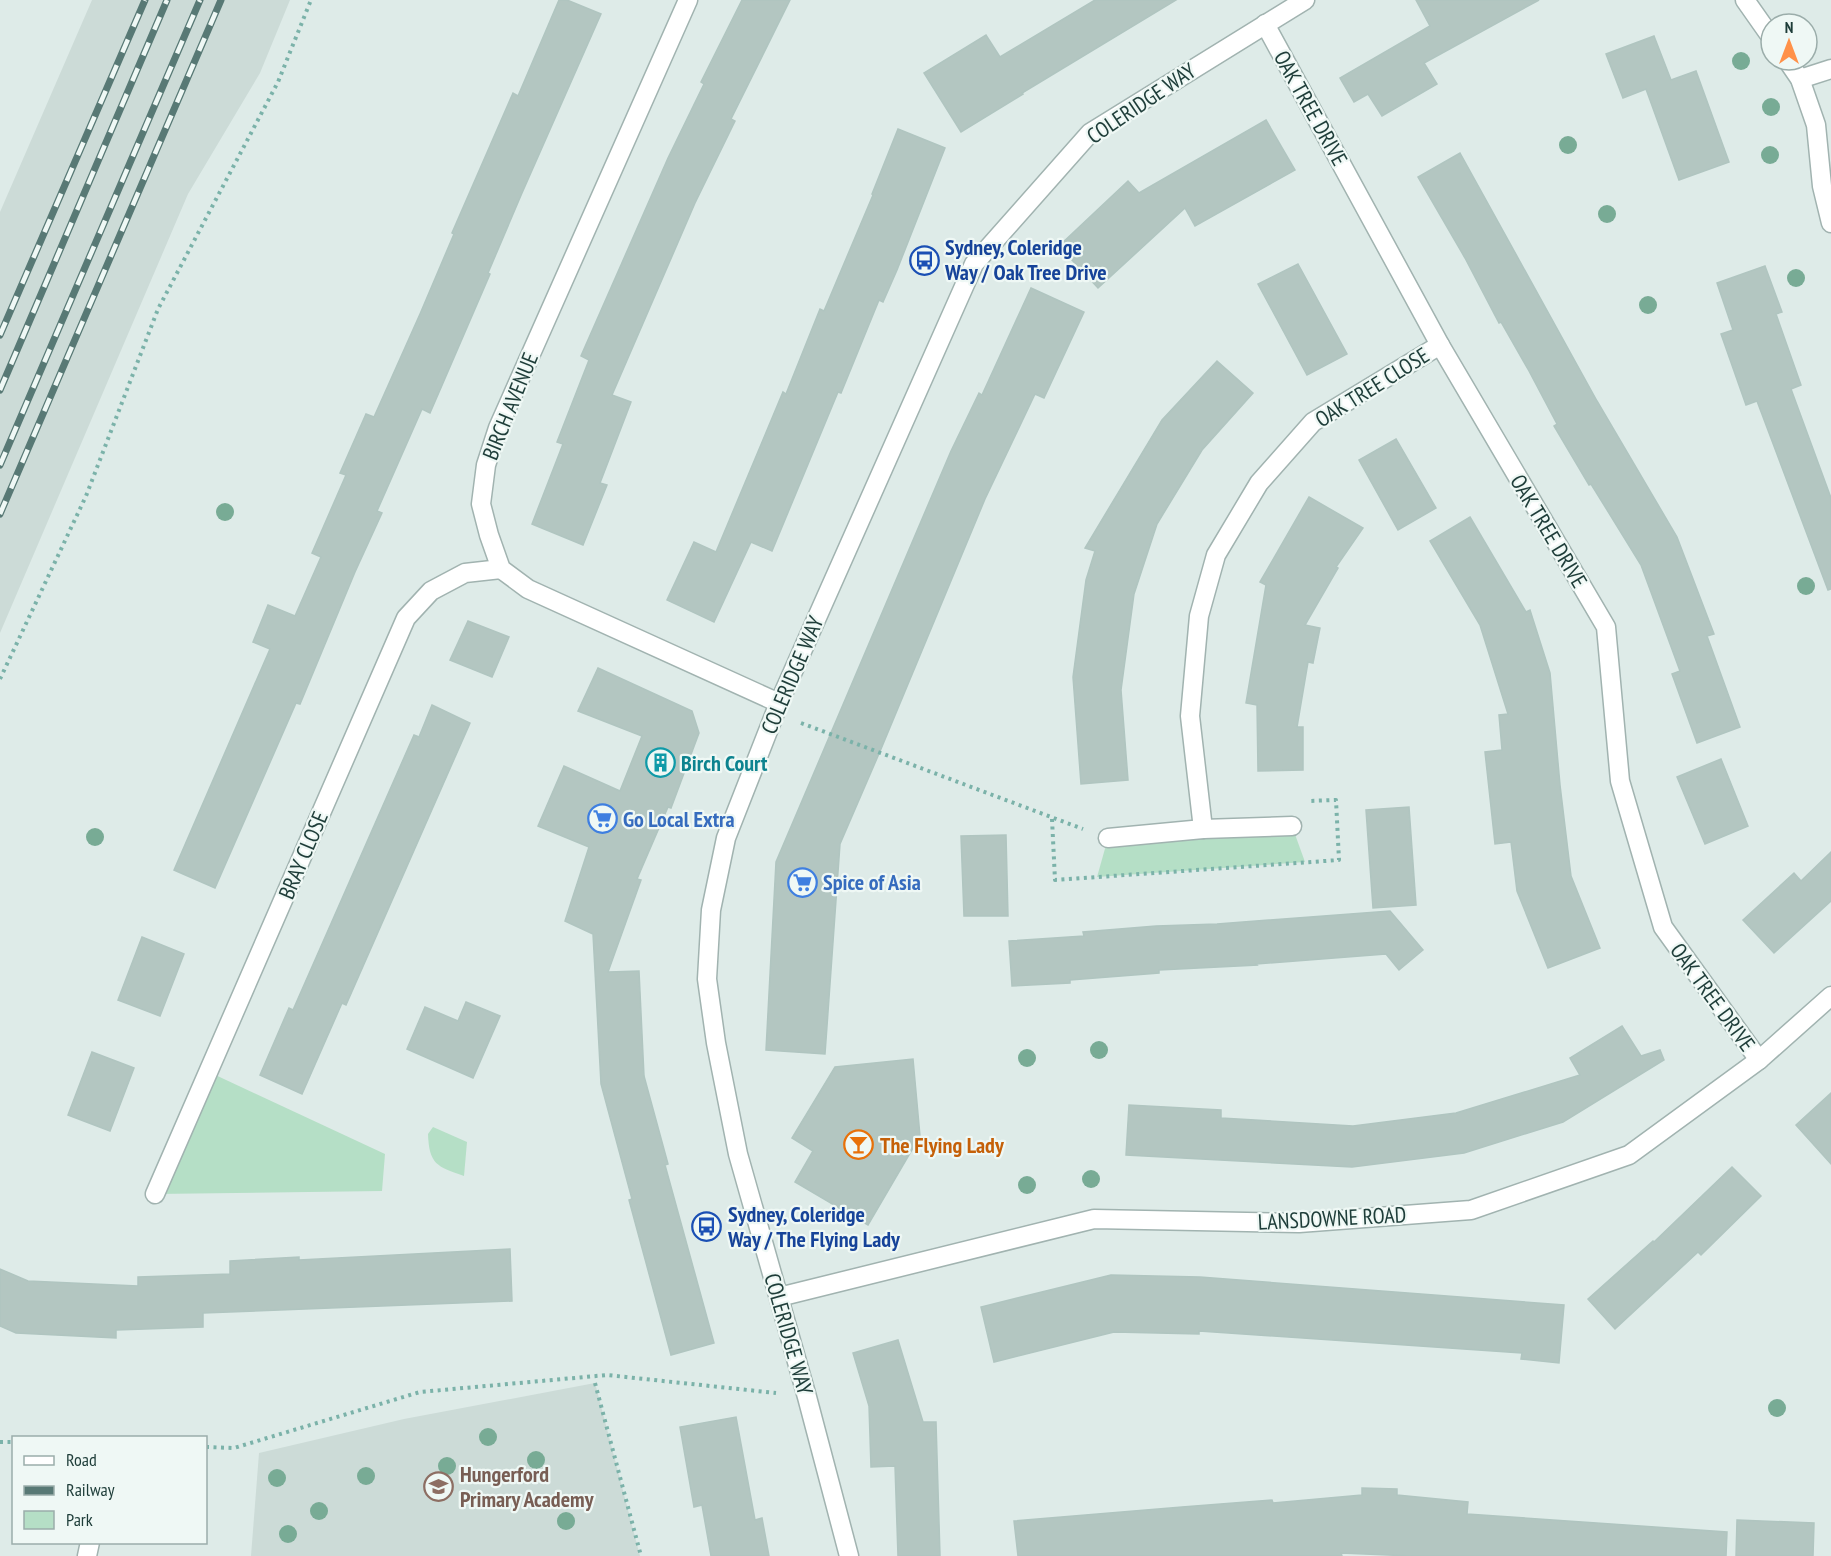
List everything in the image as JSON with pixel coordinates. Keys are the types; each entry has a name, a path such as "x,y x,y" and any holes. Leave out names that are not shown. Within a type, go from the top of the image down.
{"street":[{"name":"BIRCH AVENUE","path":"501,569 481,504 486,465 495,437 688,0"},
{"name":"COLERIDGE WAY","path":"849,1556 807,1397 738,1154 716,1043 707,979 711,910 726,838 777,708 974,264 1090,132 1305,0"},
{"path":"1746,0 1759,19"},
{"name":"OAK TREE DRIVE","path":"1265,24 1440,345 1606,627 1620,781 1663,927 1759,1060"},
{"path":"1800,79 1831,69"},
{"path":"1795,72 1800,79 1816,125 1822,186 1831,223"},
{"name":"OAK TREE CLOSE","path":"1203,829 1190,716 1199,616 1216,555 1259,483 1313,422 1440,345"},
{"path":"501,569 528,589 777,708"},
{"name":"BRAY CLOSE","path":"155,1194 406,618 431,591 465,573 501,569"},
{"path":"1108,838 1203,829 1292,826"},
{"name":"LANSDOWNE ROAD","path":"779,1297 1094,1219 1299,1223 1471,1210 1629,1155 1759,1060 1831,996"}],"path":[{"path":"0,679 86,496 159,309 278,82 310,0"},
{"path":"777,708 1108,838"},
{"path":"207,1447 234,1448 420,1392 607,1375 807,1397"},
{"path":"595,1383 641,1556"}],"shaded area":[{"path":"92,0 290,0 260,73 188,194 0,633 0,212"},
{"name":"Hungerford Primary Academy","path":"595,1383 640,1556 251,1556 259,1453 404,1419"}],"green space":[{"path":"1292,826 1305,862 1097,877 1108,838"},
{"path":"209,1072 385,1154 382,1191 155,1194"},
{"path":"433,1127 467,1142 464,1176 436,1163 430,1152 428,1134"}],"building":[{"path":"559,0 567,0 601,14 522,193 430,413 422,409 377,511 382,513 300,704 296,703 215,888 174,870 270,649 253,642 268,605 295,616 321,557 312,553 346,475 340,473 366,414 374,417 513,93 518,96"},
{"path":"742,0 790,0 731,119 735,121 695,203 612,395 631,402 600,483 607,485 583,545 532,524 563,444 557,442 589,360 581,356 668,158 704,84 701,82"},
{"path":"1095,0 1176,0 961,132 924,73 986,35 1000,57"},
{"path":"1416,0 1539,0 1424,63 1437,84 1382,116 1368,94 1354,102 1340,78 1430,26"},
{"path":"1654,36 1671,80 1696,71 1729,162 1679,180 1646,89 1623,98 1606,54"},
{"path":"1266,120 1295,170 1195,226 1185,208 1098,288 1059,246 1128,181 1139,193"},
{"path":"898,129 945,148 897,270 883,302 879,300 841,393 838,392 772,551 751,542 714,622 667,600 694,542 716,552 783,392 786,394 820,309 824,311"},
{"path":"1460,153 1597,401 1677,537 1714,634 1707,636 1740,727 1697,743 1672,674 1680,671 1641,565 1554,426 1557,424 1529,371 1501,322 1499,323 1465,258 1418,177"},
{"path":"1298,264 1347,354 1307,375 1258,284"},
{"path":"1765,266 1782,312 1776,314 1801,385 1791,389 1831,498 1831,589 1828,590 1757,401 1746,405 1721,334 1733,330 1717,283"},
{"path":"1031,288 1084,312 1044,398 1035,394 985,499 840,844 825,1054 766,1050 776,862 951,451 979,393 982,395"},
{"path":"1217,361 1253,393 1202,450 1157,524 1134,594 1121,690 1128,780 1081,784 1073,677 1086,580 1095,551 1085,548 1162,420"},
{"path":"1396,439 1436,508 1398,530 1359,460"},
{"path":"1309,497 1363,528 1336,567 1338,568 1305,625 1320,628 1313,663 1308,662 1297,727 1303,727 1303,770 1258,771 1257,705 1246,703 1266,585 1260,582"},
{"path":"1470,517 1526,612 1530,610 1550,673 1571,876 1600,948 1548,968 1517,891 1511,842 1495,844 1485,752 1502,750 1499,715 1508,714 1480,625 1430,541"},
{"path":"468,621 509,637 492,677 450,660"},
{"path":"598,668 692,711 699,733 671,808 668,807 637,879 641,880 608,972 639,971 644,1076 668,1164 665,1165 714,1343 671,1355 629,1200 632,1199 601,1084 593,934 565,921 589,847 538,826 564,766 620,791 642,736 578,711"},
{"path":"432,705 470,723 346,1005 342,1003 302,1094 260,1075 289,1008 293,1010 414,735 419,737"},
{"path":"1721,759 1748,826 1705,844 1677,777"},
{"path":"1409,807 1416,905 1373,908 1366,810"},
{"path":"1006,835 1008,916 964,916 961,836"},
{"path":"1831,852 1831,901 1774,953 1743,920 1794,873 1801,881"},
{"path":"1390,911 1423,950 1399,970 1386,954 1257,965 1159,970 1159,973 1070,980 1070,983 1012,986 1009,941 1084,936 1083,932 1156,926 1217,924"},
{"path":"142,937 184,954 160,1016 118,1000"},
{"path":"466,1002 500,1016 473,1078 407,1049 425,1007 458,1021"},
{"path":"1622,1026 1641,1056 1660,1050 1664,1060 1563,1122 1464,1153 1352,1167 1126,1155 1129,1105 1221,1110 1221,1118 1353,1126 1456,1113 1580,1075 1570,1058"},
{"path":"92,1052 134,1068 110,1131 68,1115"},
{"name":"The Flying Lady","path":"913,1059 920,1136 868,1225 795,1182 813,1151 792,1138 835,1067"},
{"path":"1831,1093 1831,1164 1796,1125"},
{"path":"1732,1167 1761,1196 1701,1255 1698,1252 1615,1329 1588,1299 1654,1242"},
{"path":"510,1249 512,1301 203,1313 203,1327 116,1330 116,1338 16,1333 0,1326 0,1269 28,1281 138,1286 138,1277 230,1274 230,1261 299,1257 299,1260"},
{"path":"1111,1275 1200,1277 1564,1305 1559,1363 1521,1359 1522,1353 1199,1331 1199,1334 1114,1332 994,1362 981,1307"},
{"path":"898,1340 923,1422 936,1422 940,1556 898,1556 895,1466 871,1467 869,1406 853,1353"},
{"path":"736,1417 755,1520 762,1518 769,1556 711,1556 702,1505 694,1507 680,1427"},
{"path":"1362,1488 1397,1489 1397,1495 1468,1502 1467,1514 1727,1532 1726,1556 1411,1556 1341,1553 1342,1556 1018,1556 1014,1521 1362,1495"},
{"path":"1737,1520 1814,1523 1813,1556 1736,1556"}],"railway":[{"path":"0,335 145,0"},
{"path":"0,390 167,0"},
{"path":"0,465 200,0"},
{"path":"0,514 221,0"}],"place":[{"name":"Sydney, Coleridge Way / Oak Tree Drive","path":"924,260"},
{"name":"Birch Court","path":"660,763"},
{"name":"Go Local Extra","path":"602,819"},
{"name":"Spice of Asia","path":"802,882"},
{"name":"The Flying Lady","path":"859,1145"},
{"name":"Sydney, Coleridge Way / The Flying Lady","path":"707,1227"},
{"name":"Hungerford Primary Academy","path":"439,1487"}]}
